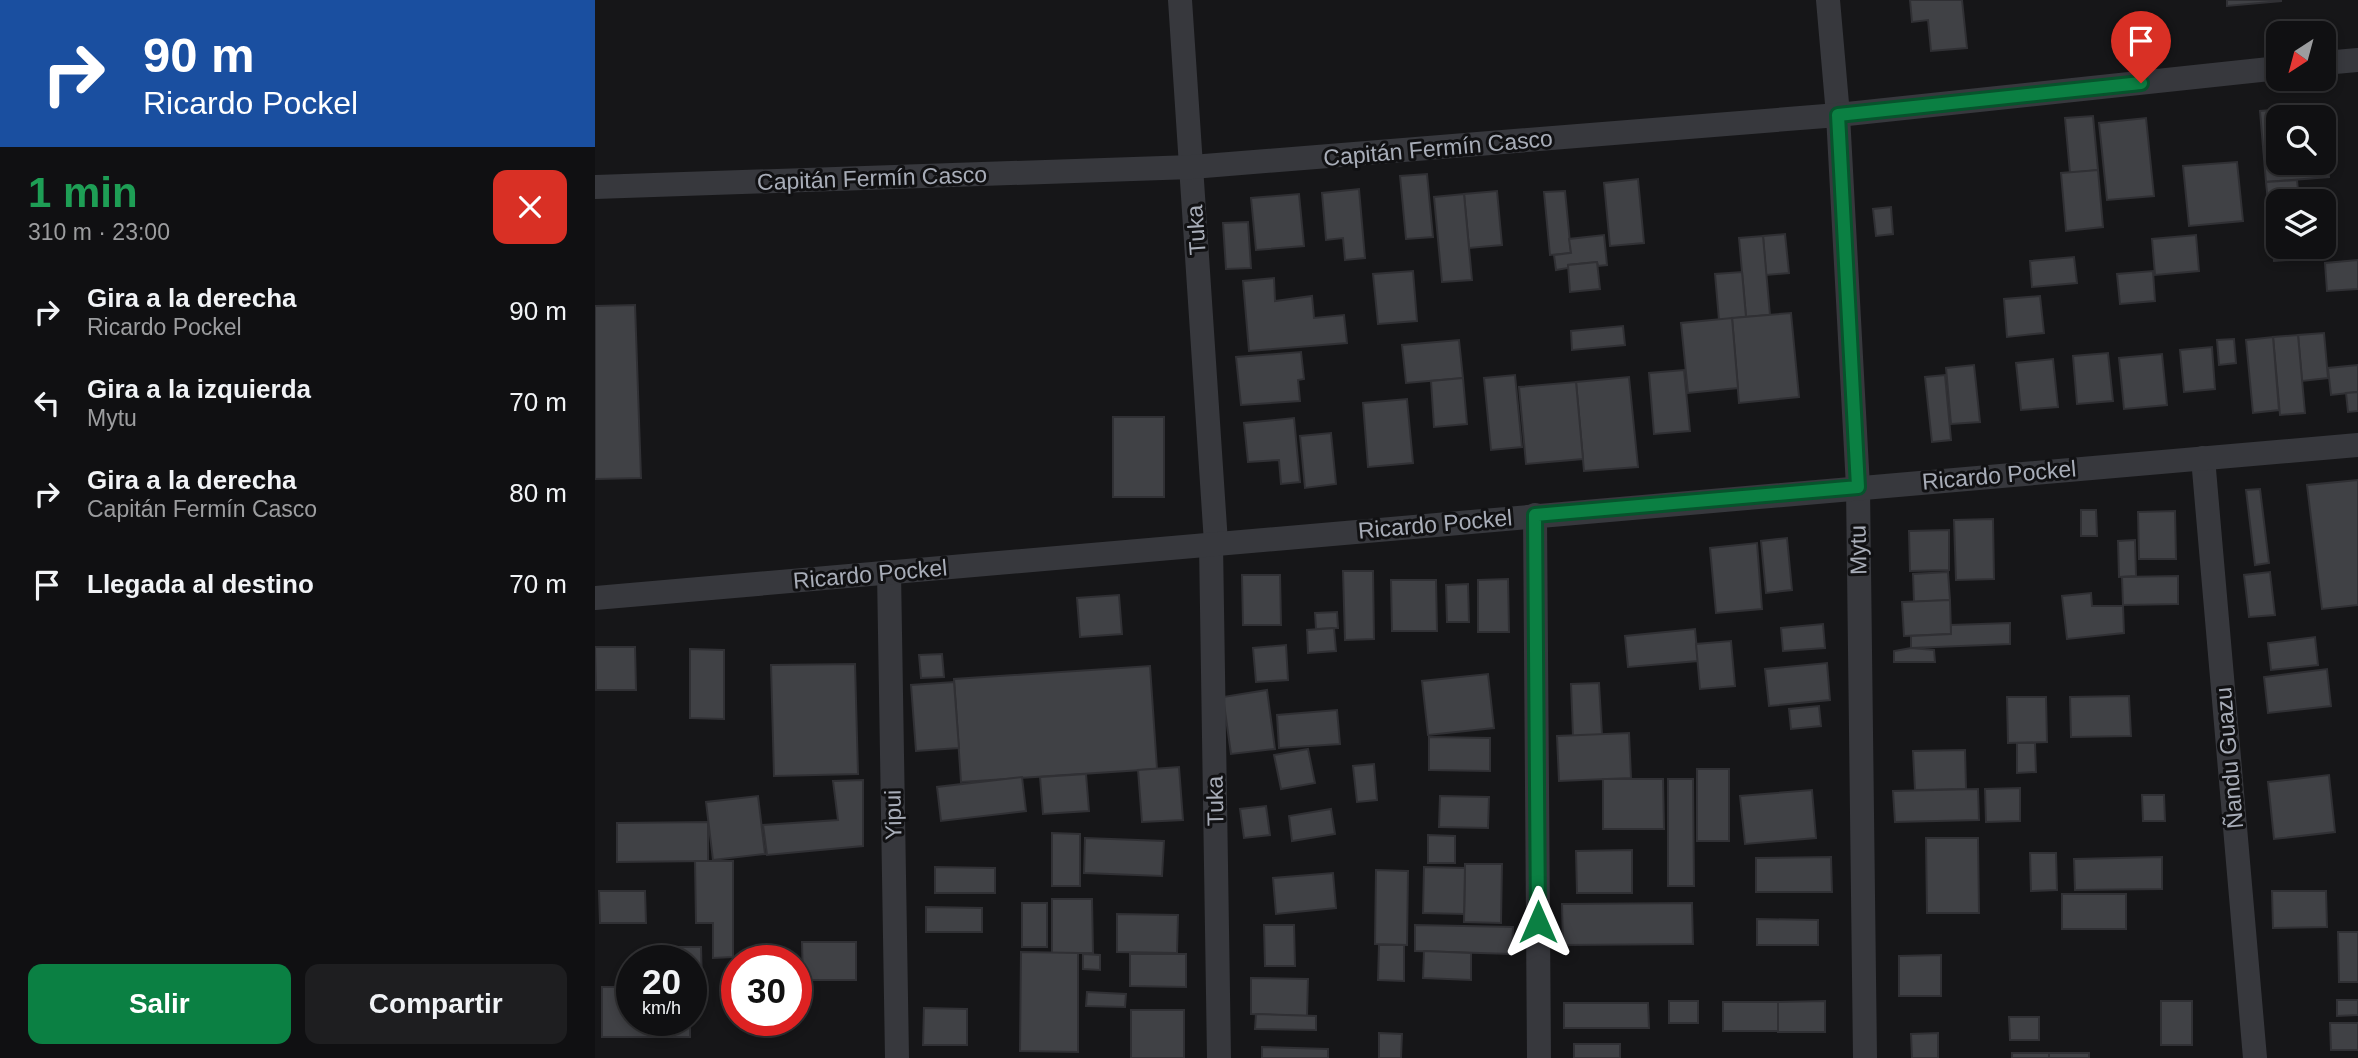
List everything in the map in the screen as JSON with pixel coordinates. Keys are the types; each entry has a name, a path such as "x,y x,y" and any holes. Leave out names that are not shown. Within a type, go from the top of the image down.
{"street":[{"name":"Tuka","path":"1180,0 1214,543 1219,1058"},
{"name":"Mytu","path":"1828,0 1838,115 1858,487 1865,1058"},
{"path":"2336,62 2358,60"},
{"name":"Capitán Fermín Casco","path":"595,187 1192,167 1838,115 2266,69"},
{"name":"Ricardo Pockel","path":"595,598 2358,445"},
{"name":"Ñandu Guazu","path":"2203,458 2255,1058"},
{"path":"1535,515 1539,1058"},
{"name":"Yipui","path":"889,572 897,1058"}],"building":[{"path":"1910,0 1962,0 1967,48 1931,51 1928,20 1912,22"},
{"path":"2227,0 2281,0 2281,1 2227,6"},
{"path":"2260,111 2266,111 2266,175 2329,177 2266,182"},
{"path":"2093,116 2098,170 2070,173 2065,118"},
{"path":"2146,118 2154,196 2107,200 2099,123"},
{"path":"2237,162 2243,221 2189,226 2183,166"},
{"path":"2098,170 2103,227 2066,231 2061,173"},
{"path":"1427,174 1433,237 1406,239 1400,176"},
{"path":"1638,179 1644,243 1610,246 1604,183"},
{"path":"2297,180 2298,189 2267,189 2266,182"},
{"path":"1359,189 1365,258 1345,260 1343,238 1326,240 1322,193"},
{"path":"1497,191 1502,245 1469,248 1464,194"},
{"path":"1565,191 1571,253 1550,255 1544,192"},
{"path":"1299,194 1304,246 1256,250 1251,198"},
{"path":"1464,194 1472,280 1442,282 1434,197"},
{"path":"1891,207 1893,234 1876,236 1873,209"},
{"path":"1248,222 1251,268 1226,269 1223,223"},
{"path":"1785,234 1789,273 1766,275 1763,236"},
{"path":"1604,235 1607,265 1598,266 1597,262 1568,265 1568,268 1556,270 1554,255 1571,253 1569,239"},
{"path":"2196,235 2199,271 2155,275 2152,239"},
{"path":"1763,236 1770,315 1746,317 1739,238"},
{"path":"2074,257 2077,283 2032,287 2030,261"},
{"path":"2358,260 2358,289 2327,291 2325,263"},
{"path":"1597,262 1600,289 1570,292 1568,265"},
{"path":"1413,271 1417,321 1378,324 1373,274"},
{"path":"2153,271 2155,301 2120,304 2117,274"},
{"path":"1742,272 1746,317 1719,320 1715,274"},
{"path":"1274,278 1275,301 1312,296 1314,318 1344,315 1347,343 1249,351 1243,281"},
{"path":"2040,296 2044,333 2007,337 2004,299"},
{"path":"635,305 641,478 595,479 595,306"},
{"path":"1791,313 1799,397 1739,403 1732,318"},
{"path":"1732,318 1738,388 1688,393 1681,323"},
{"path":"1623,326 1625,345 1572,350 1571,331"},
{"path":"2324,333 2328,378 2302,381 2298,335"},
{"path":"2298,335 2305,413 2280,415 2273,337"},
{"path":"2273,337 2279,410 2253,413 2246,340"},
{"path":"2234,339 2236,363 2219,365 2217,340"},
{"path":"1459,340 1463,378 1406,383 1402,345"},
{"path":"2212,347 2215,389 2184,392 2180,350"},
{"path":"1301,352 1304,379 1298,380 1300,401 1241,405 1236,357"},
{"path":"2108,353 2113,401 2077,404 2073,356"},
{"path":"2162,354 2167,405 2124,409 2119,358"},
{"path":"2053,359 2058,407 2021,410 2016,363"},
{"path":"1974,365 1980,422 1951,424 1946,368"},
{"path":"2358,365 2358,392 2331,395 2328,368"},
{"path":"1684,370 1690,431 1654,434 1649,373"},
{"path":"1515,375 1522,447 1491,450 1484,378"},
{"path":"1945,375 1951,440 1932,442 1925,377"},
{"path":"1629,377 1638,467 1584,471 1576,382"},
{"path":"1463,378 1467,424 1434,427 1431,381"},
{"path":"1576,382 1583,459 1526,464 1519,387"},
{"path":"2358,392 2358,411 2348,412 2346,393"},
{"path":"1407,399 1413,463 1368,467 1363,403"},
{"path":"1113,417 1164,417 1164,497 1113,497"},
{"path":"1294,418 1300,482 1281,484 1279,460 1248,462 1244,423"},
{"path":"1331,433 1336,484 1305,488 1300,436"},
{"path":"2358,480 2358,605 2322,609 2307,485"},
{"path":"2260,489 2269,563 2255,565 2246,490"},
{"path":"2081,510 2096,510 2097,536 2081,536"},
{"path":"2175,511 2176,559 2139,559 2138,512"},
{"path":"1993,519 1994,579 1956,580 1954,520"},
{"path":"1949,530 1949,570 1910,571 1909,531"},
{"path":"1787,538 1792,590 1766,593 1761,541"},
{"path":"2135,540 2136,576 2119,577 2118,541"},
{"path":"1757,543 1762,609 1716,613 1710,548"},
{"path":"1343,571 1373,571 1374,639 1345,640"},
{"path":"1948,572 1950,600 1914,602 1913,574"},
{"path":"2270,572 2275,615 2249,617 2244,575"},
{"path":"1242,575 1280,575 1281,625 1243,625"},
{"path":"2178,576 2178,604 2123,605 2122,577"},
{"path":"1508,579 1509,632 1478,632 1478,580"},
{"path":"1391,580 1436,580 1437,631 1392,631"},
{"path":"1468,584 1469,622 1447,622 1446,585"},
{"path":"2091,593 2092,606 2123,606 2124,633 2067,639 2062,596"},
{"path":"1119,595 1122,634 1080,637 1077,598"},
{"path":"1950,600 1951,634 1904,636 1902,602"},
{"path":"1337,612 1338,628 1316,629 1315,613"},
{"path":"2010,623 2010,644 1911,648 1911,636 1951,634 1951,625"},
{"path":"1823,624 1825,648 1783,651 1781,628"},
{"path":"1334,628 1336,651 1308,653 1307,630"},
{"path":"1695,629 1698,661 1628,667 1625,636"},
{"path":"2315,637 2318,665 2271,670 2268,643"},
{"path":"1731,641 1735,686 1700,689 1696,644"},
{"path":"1286,645 1288,680 1256,682 1253,648"},
{"path":"595,647 635,647 636,690 596,690"},
{"path":"1911,648 1934,650 1935,662 1894,662 1894,651"},
{"path":"690,649 724,650 724,719 690,718"},
{"path":"942,654 944,677 921,678 919,655"},
{"path":"1827,663 1830,700 1769,706 1765,669"},
{"path":"855,664 858,774 774,776 771,665"},
{"path":"1150,666 1157,769 961,782 954,679"},
{"path":"2327,669 2331,706 2268,713 2264,677"},
{"path":"1488,674 1494,728 1428,735 1422,681"},
{"path":"954,682 959,748 916,751 911,685"},
{"path":"1599,683 1602,735 1573,736 1571,684"},
{"path":"1267,690 1275,749 1231,754 1223,697"},
{"path":"2129,696 2131,736 2071,737 2070,697"},
{"path":"2007,697 2046,697 2047,742 2008,743"},
{"path":"1819,706 1821,726 1791,729 1789,709"},
{"path":"1337,710 1340,744 1279,748 1277,715"},
{"path":"1629,733 1631,778 1559,781 1557,736"},
{"path":"1429,737 1490,738 1490,771 1429,770"},
{"path":"2017,743 2035,743 2036,772 2017,773"},
{"path":"1308,749 1315,783 1281,789 1274,755"},
{"path":"1965,750 1966,789 1915,790 1913,751"},
{"path":"1374,764 1377,800 1357,802 1353,766"},
{"path":"1179,767 1183,820 1142,822 1138,770"},
{"path":"1697,769 1729,769 1729,841 1697,841"},
{"path":"1086,774 1089,811 1043,814 1040,777"},
{"path":"2329,775 2335,832 2274,839 2268,782"},
{"path":"1022,777 1026,811 941,821 937,787"},
{"path":"1603,779 1663,779 1664,829 1603,829"},
{"path":"1668,779 1693,779 1694,886 1668,886"},
{"path":"863,780 863,846 767,855 763,825 838,820 833,781"},
{"path":"2020,788 2020,821 1986,822 1985,789"},
{"path":"1978,789 1979,820 1895,822 1893,791"},
{"path":"1812,790 1816,838 1745,844 1740,796"},
{"path":"2142,795 2164,795 2165,821 2143,821"},
{"path":"758,796 765,854 713,860 706,802"},
{"path":"1440,796 1489,797 1488,828 1439,827"},
{"path":"1266,806 1270,835 1244,838 1240,809"},
{"path":"1331,809 1335,834 1292,841 1289,816"},
{"path":"708,822 708,861 617,862 617,823"},
{"path":"1052,833 1080,834 1080,886 1052,886"},
{"path":"1428,835 1455,836 1455,863 1428,863"},
{"path":"1085,838 1164,841 1162,876 1084,873"},
{"path":"1926,838 1978,838 1979,913 1927,913"},
{"path":"1632,850 1632,893 1577,893 1576,851"},
{"path":"2030,853 2056,853 2057,890 2031,891"},
{"path":"1831,857 1832,892 1756,892 1756,858"},
{"path":"2162,857 2162,889 2075,890 2074,859"},
{"path":"695,861 733,861 733,945 721,945 721,958 713,958 713,923 696,923"},
{"path":"1465,864 1502,864 1501,923 1464,922"},
{"path":"935,867 995,868 995,893 935,893"},
{"path":"1424,867 1465,868 1464,914 1423,913"},
{"path":"1376,870 1408,871 1407,945 1375,944"},
{"path":"1333,873 1336,908 1276,914 1273,878"},
{"path":"599,891 645,891 646,923 600,923"},
{"path":"2272,891 2326,891 2327,927 2273,928"},
{"path":"2062,894 2126,894 2126,929 2062,929"},
{"path":"1052,899 1092,899 1093,953 1052,953"},
{"path":"1022,903 1047,903 1047,947 1022,947"},
{"path":"1692,903 1693,944 1563,945 1562,904"},
{"path":"926,907 982,908 982,932 926,932"},
{"path":"1117,914 1178,915 1177,953 1117,952"},
{"path":"1757,919 1818,920 1818,945 1757,945"},
{"path":"1264,925 1294,925 1295,966 1265,966"},
{"path":"1415,925 1513,927 1512,954 1415,951"},
{"path":"2338,932 2358,932 2358,982 2339,982"},
{"path":"802,942 856,942 856,980 812,980 812,945 802,945"},
{"path":"1379,945 1404,945 1404,981 1378,980"},
{"path":"1424,951 1471,953 1471,980 1423,978"},
{"path":"1021,952 1078,953 1078,1052 1020,1051"},
{"path":"1083,954 1100,955 1100,970 1083,969"},
{"path":"1130,954 1186,954 1186,987 1130,986"},
{"path":"1941,955 1941,996 1899,996 1899,956"},
{"path":"1251,978 1308,979 1307,1016 1251,1014"},
{"path":"602,987 616,987 616,1036 690,1036 690,1037 602,1037"},
{"path":"1087,992 1126,994 1125,1007 1086,1006"},
{"path":"2337,1000 2358,1000 2358,1015 2337,1016"},
{"path":"1669,1001 1698,1001 1698,1023 1669,1023"},
{"path":"1825,1001 1825,1032 1778,1032 1778,1002"},
{"path":"2161,1001 2192,1001 2192,1045 2161,1045"},
{"path":"1723,1002 1778,1002 1778,1031 1723,1031"},
{"path":"1564,1003 1648,1003 1649,1028 1564,1028"},
{"path":"924,1008 967,1009 967,1045 923,1045"},
{"path":"1131,1010 1184,1010 1184,1058 1131,1058"},
{"path":"1256,1014 1316,1016 1316,1030 1255,1029"},
{"path":"2009,1017 2039,1017 2039,1040 2010,1040"},
{"path":"2330,1023 2358,1023 2358,1050 2331,1050"},
{"path":"1379,1033 1402,1034 1401,1058 1379,1058"},
{"path":"1938,1033 1938,1058 1912,1058 1911,1034"},
{"path":"1574,1044 1620,1044 1620,1058 1574,1058"},
{"path":"1262,1047 1328,1049 1328,1058 1262,1058"},
{"path":"2012,1053 2049,1053 2049,1058 2012,1058"},
{"path":"2049,1053 2089,1053 2089,1058 2049,1058"}],"route":[{"path":"1538,922 1535,515 1858,487 1838,115 2141,83"}]}
